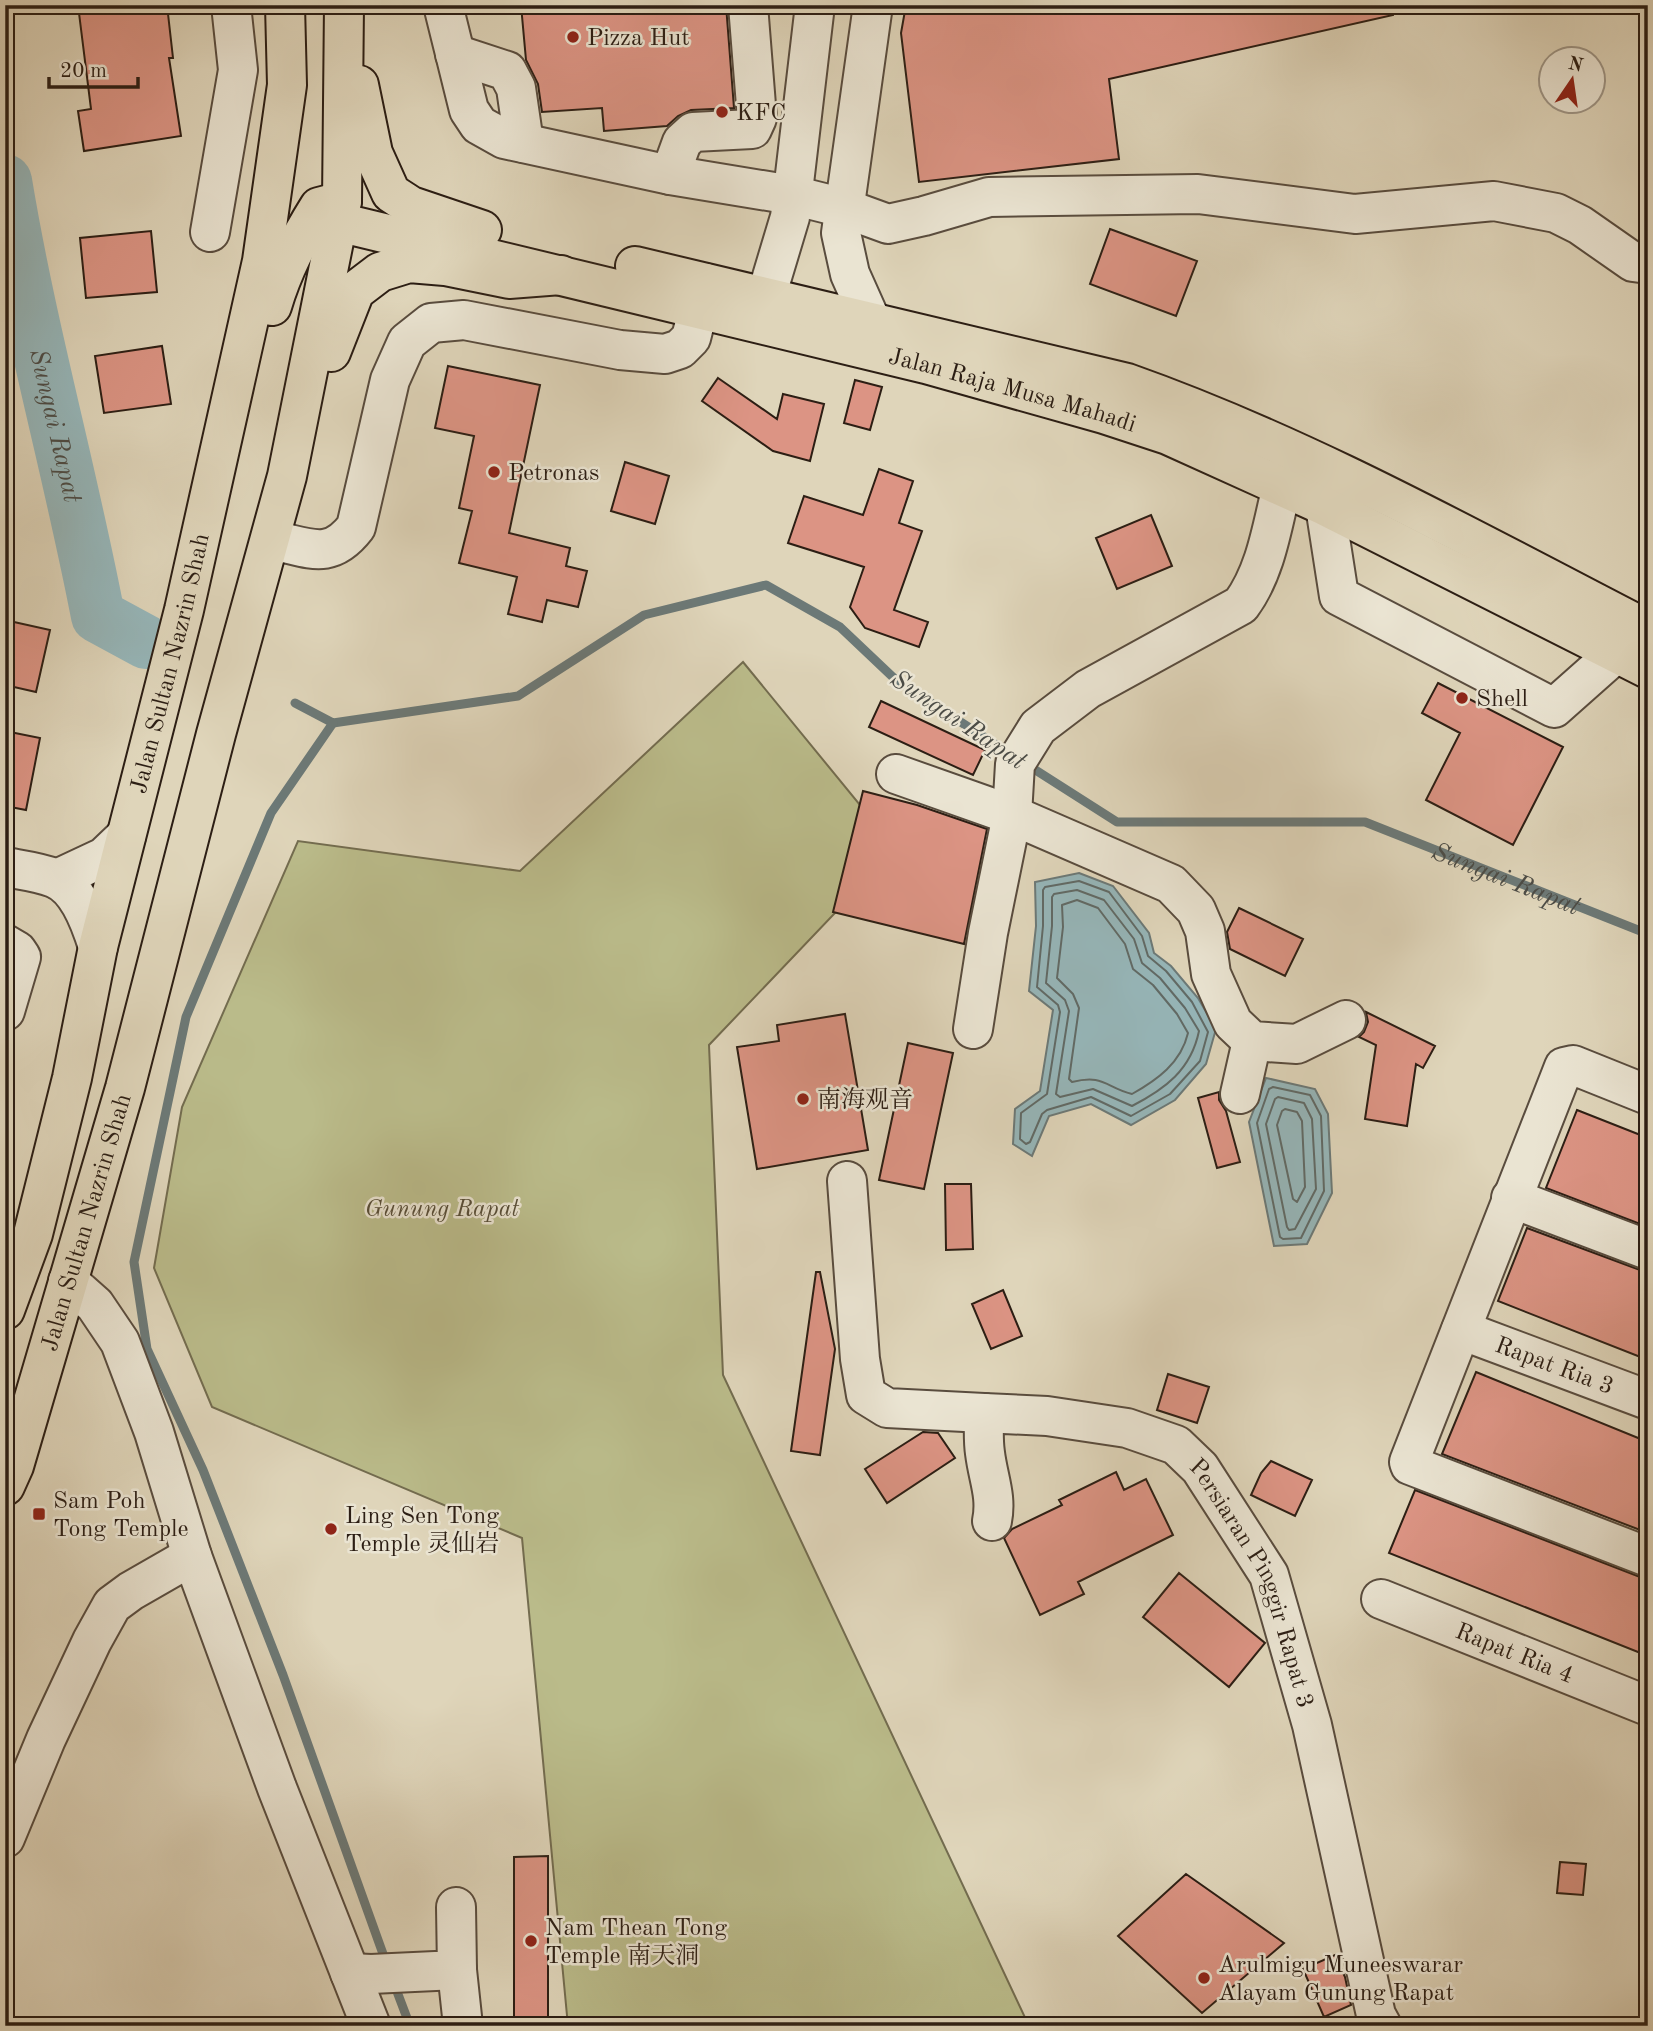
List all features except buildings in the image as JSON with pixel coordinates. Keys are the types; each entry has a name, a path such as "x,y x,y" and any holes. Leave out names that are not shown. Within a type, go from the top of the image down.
{"main road":[{"name":"Jalan Sultan Nazrin Shah","path":"5,1310 33,1234 72,1078 98,947 184,610 262,261 287,85 285,5"},
{"name":"Jalan Sultan Nazrin Shah","path":"5,1486 14,1466 125,1088 212,747 287,475 333,210 344,12"},
{"path":"344,12 373,153 391,193 411,206 482,230"},
{"path":"287,85 296,173 333,210 482,230"},
{"path":"205,516 280,278 295,245 333,210"},
{"name":"Jalan Raja Musa Mahadi","path":"333,210 561,275 701,296 766,298 1127,383 1179,401 1330,489 1637,644"},
{"name":"Jalan Raja Musa Mahadi","path":"482,230 926,364 1104,414 1168,435 1282,486 1330,489"},
{"path":"287,475 355,291 380,272 409,262 509,279 561,275"}],"street":[{"path":"210,232 238,70 231,5"},
{"path":"443,5 469,110 479,125 504,139 670,175 792,195 844,208 888,224 989,197 1198,194 1355,215 1494,201 1556,213 1580,225 1633,262 1648,264"},
{"path":"670,175 682,142 693,132 752,130 757,118 748,5"},
{"path":"766,298 790,217 816,5"},
{"path":"871,321 850,274 841,233 873,5"},
{"path":"455,54 507,71 516,88 524,143"},
{"path":"271,540 328,550 345,542 356,527 390,380 407,342 431,323 464,320 620,350 665,354 687,344 691,338 701,296"},
{"path":"973,1030 988,933 1022,753 1038,727 1088,689 1241,605 1260,572 1282,486"},
{"path":"1330,489 1339,596 1554,708 1637,644"},
{"path":"896,774 1012,815 1171,884 1196,910 1205,931 1211,974 1233,1023 1252,1041 1297,1044 1346,1020"},
{"path":"57,879 104,857 127,836"},
{"path":"5,867 57,879 75,895 88,916 98,947"},
{"path":"5,944 17,951 21,957 5,1011"},
{"path":"1240,1094 1252,1041"},
{"path":"1648,1095 1573,1065 1564,1067 1511,1198 1410,1465 1648,1557"},
{"name":"Persiaran Pinggir Rapat 3","path":"847,1181 860,1359 866,1395 887,1408 1047,1416 1127,1428 1176,1445 1200,1468 1269,1575 1311,1725 1376,2015 1382,2026"},
{"path":"1511,1198 1648,1250"},
{"path":"68,1280 95,1305 120,1342 154,1432 192,1556 277,1788 361,1974 371,2026"},
{"name":"Rapat Ria 3","path":"1461,1329 1648,1400"},
{"path":"984,1413 985,1454 994,1490 992,1521"},
{"path":"5,1838 46,1739 112,1605 192,1556"},
{"name":"Rapat Ria 4","path":"1381,1599 1648,1706"},
{"path":"456,1907 457,1970 463,2026"},
{"path":"361,1974 457,1970"}],"green space":[{"name":"Gunung Rapat","path":"743,662 896,849 709,1045 723,1375 1029,2026 568,2026 522,1538 212,1407 154,1268 182,1107 298,841 520,871"}],"water":[{"path":"1079,873 1113,886 1149,933 1154,953 1171,966 1198,998 1216,1029 1206,1064 1175,1100 1131,1125 1091,1104 1049,1116 1032,1156 1013,1144 1015,1109 1040,1091 1053,1010 1029,991 1036,926 1035,882"},
{"path":"1266,1078 1315,1089 1328,1114 1332,1193 1307,1244 1274,1246 1249,1122"}],"waterway":[{"name":"Sungai Rapat","path":"5,181 26,290 98,616 146,642"},
{"name":"Sungai Rapat","path":"295,703 333,723 518,696 644,615 766,585 840,627 897,681 1012,755"},
{"path":"333,723 271,813 186,1017 134,1262 147,1349 203,1470 283,1675 387,1965"},
{"name":"Sungai Rapat","path":"1026,764 1117,822 1365,822 1648,934"},
{"path":"393,1981 410,2026"}],"place":[{"name":"Pizza Hut","path":"573,37"},
{"name":"KFC","path":"722,112"},
{"name":"Petronas","path":"494,472"},
{"name":"Shell","path":"1462,698"},
{"name":"南海观音","path":"803,1099"},
{"name":"Sam Poh Tong Temple","path":"39,1514"},
{"name":"Ling Sen Tong Temple 灵仙岩","path":"331,1529"},
{"name":"Nam Thean Tong Temple 南天洞","path":"531,1941"},
{"name":"Arulmigu Muneeswarar Alayam Gunung Rapat","path":"1204,1978"}]}
